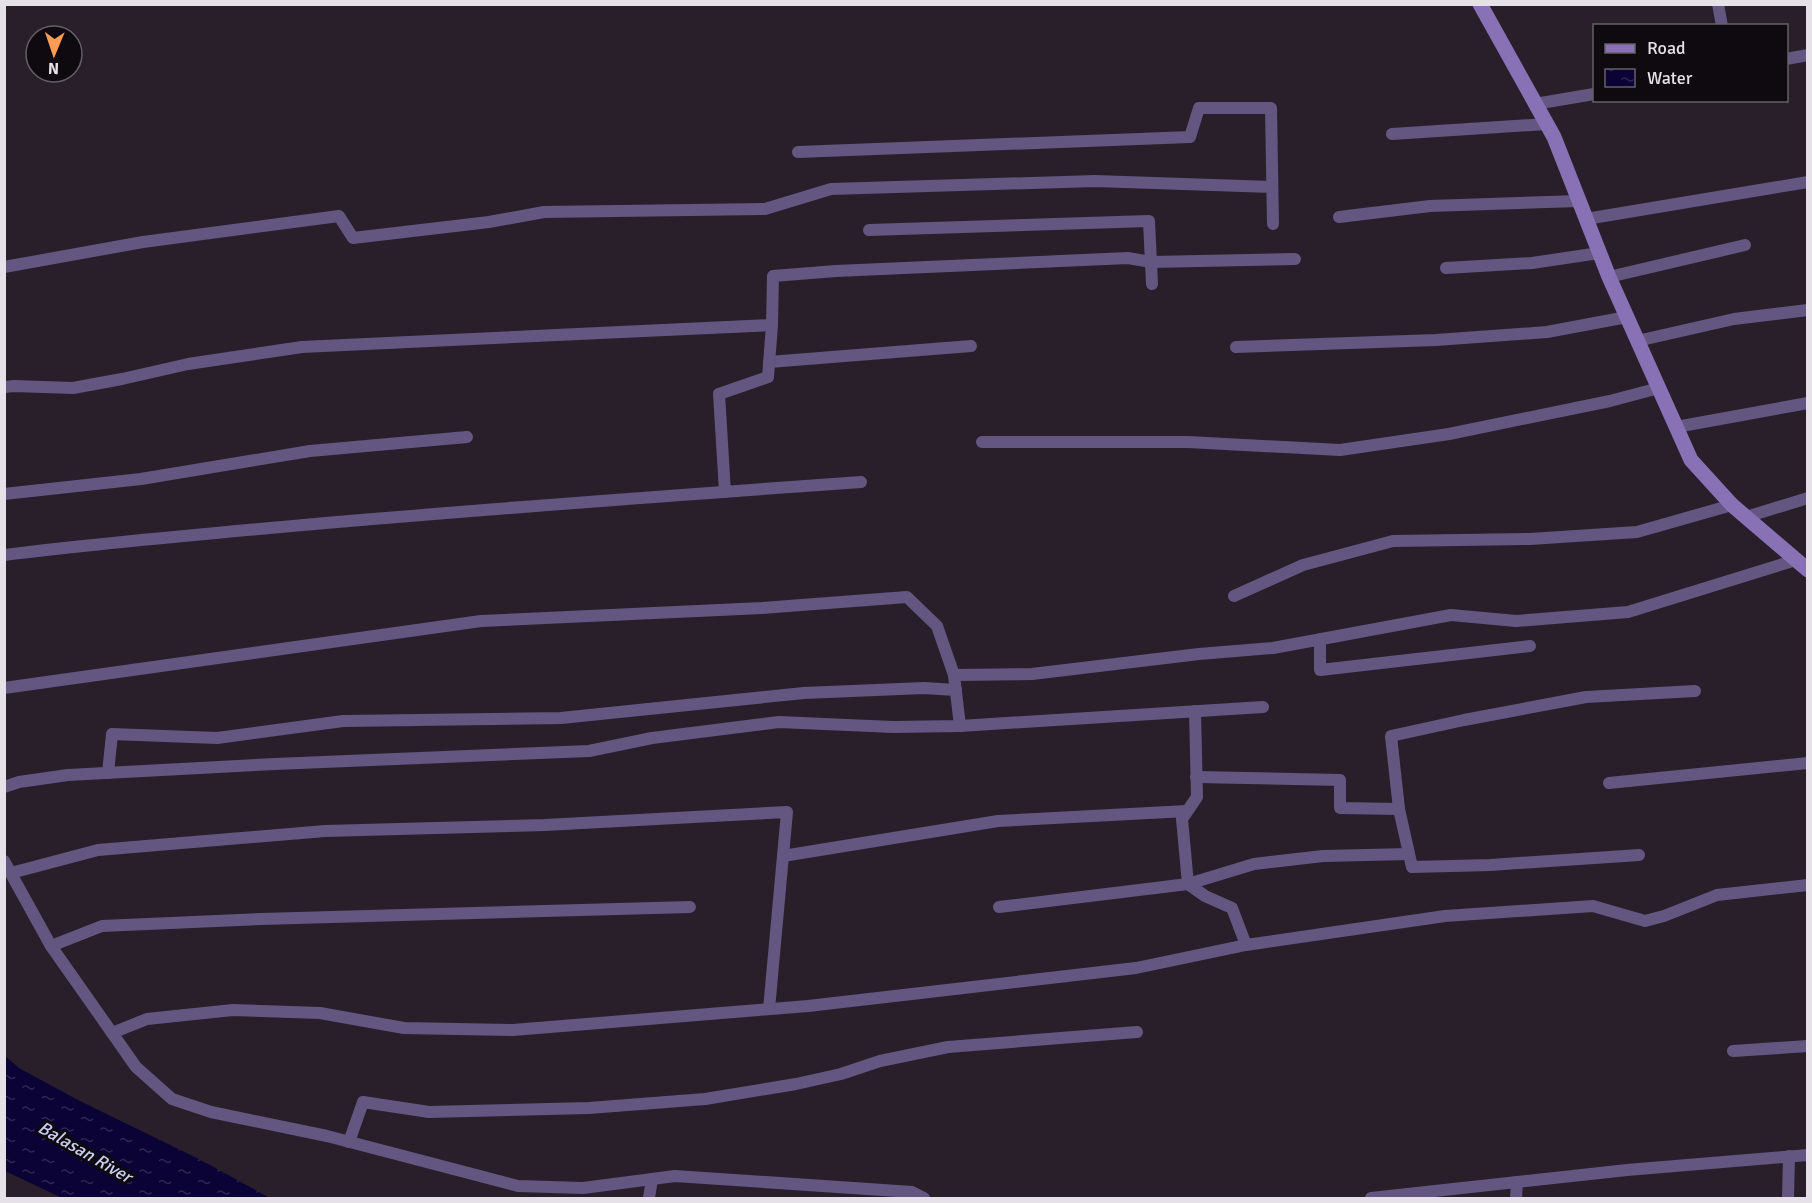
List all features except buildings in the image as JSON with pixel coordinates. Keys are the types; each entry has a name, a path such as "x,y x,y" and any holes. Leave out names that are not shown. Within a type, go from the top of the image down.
{"street":[{"path":"1480,4 1554,137 1609,277 1691,460 1732,505 1802,565"},
{"path":"1718,4 1722,24"},
{"path":"1788,59 1808,55"},
{"path":"1535,104 1593,94"},
{"path":"798,152 1190,137 1199,108 1270,108 1273,224"},
{"path":"1392,134 1547,124"},
{"path":"4,267 143,242 339,216 353,238 489,222 544,212 765,209 831,189 1095,182 1272,187"},
{"path":"1586,219 1808,182"},
{"path":"1339,217 1430,206 1579,201"},
{"path":"869,230 1149,221 1152,284"},
{"path":"1609,277 1745,245"},
{"path":"1446,268 1532,263 1599,253"},
{"path":"725,492 719,394 768,377 773,276 836,271 1128,258 1151,262 1295,259"},
{"path":"1637,341 1734,319 1808,310"},
{"path":"1236,347 1436,340 1546,332 1627,317"},
{"path":"4,387 73,388 188,364 302,347 772,325"},
{"path":"769,362 971,346"},
{"path":"982,442 1188,442 1340,450 1449,434 1610,401 1659,388"},
{"path":"1676,427 1808,403"},
{"path":"4,494 141,479 310,451 467,437"},
{"path":"4,555 74,546 329,522 861,482"},
{"path":"1746,517 1808,498"},
{"path":"1234,596 1303,565 1393,542 1530,539 1637,532 1732,505"},
{"path":"954,675 1032,674 1199,654 1273,648 1451,615 1516,621 1628,612 1802,565"},
{"path":"4,688 481,621 762,608 907,597 937,626 954,675 960,726"},
{"path":"1320,639 1320,670 1530,646"},
{"path":"108,773 112,734 217,738 343,721 561,718 804,693 924,688 956,690"},
{"path":"1639,855 1490,865 1412,867 1400,809 1391,736 1586,697 1695,691"},
{"path":"4,787 19,782 108,773 589,751 652,738 779,722 893,727 960,726 1263,707"},
{"path":"1195,711 1197,797 1182,819 1188,884 1205,896 1232,908 1246,945"},
{"path":"1609,783 1808,763"},
{"path":"1196,777 1340,780 1340,808 1400,809"},
{"path":"783,856 998,820 1187,811"},
{"path":"11,873 98,850 325,831 545,825 787,812 770,1009"},
{"path":"999,907 1188,884 1254,864 1323,856 1409,854"},
{"path":"4,861 51,946 112,1033 136,1067 172,1099 212,1112 349,1142 518,1186 583,1188 675,1176 871,1194 912,1192 924,1198"},
{"path":"112,1033 147,1019 233,1010 320,1013 404,1028 513,1030 770,1009 1136,968 1246,945 1445,916 1593,906 1645,921 1717,895 1808,885"},
{"path":"51,946 102,926 261,919 690,907"},
{"path":"349,1142 363,1102 429,1112 589,1108 705,1099 807,1082 880,1061 948,1047 1137,1032"},
{"path":"1733,1051 1808,1046"},
{"path":"1371,1198 1627,1170 1808,1155"},
{"path":"1788,1198 1789,1156"},
{"path":"649,1198 652,1179"},
{"path":"1516,1198 1517,1182"}],"water":[{"name":"Balasan River","path":"5,1056 19,1068 78,1100 201,1160 270,1198 62,1198 5,1171"}]}
